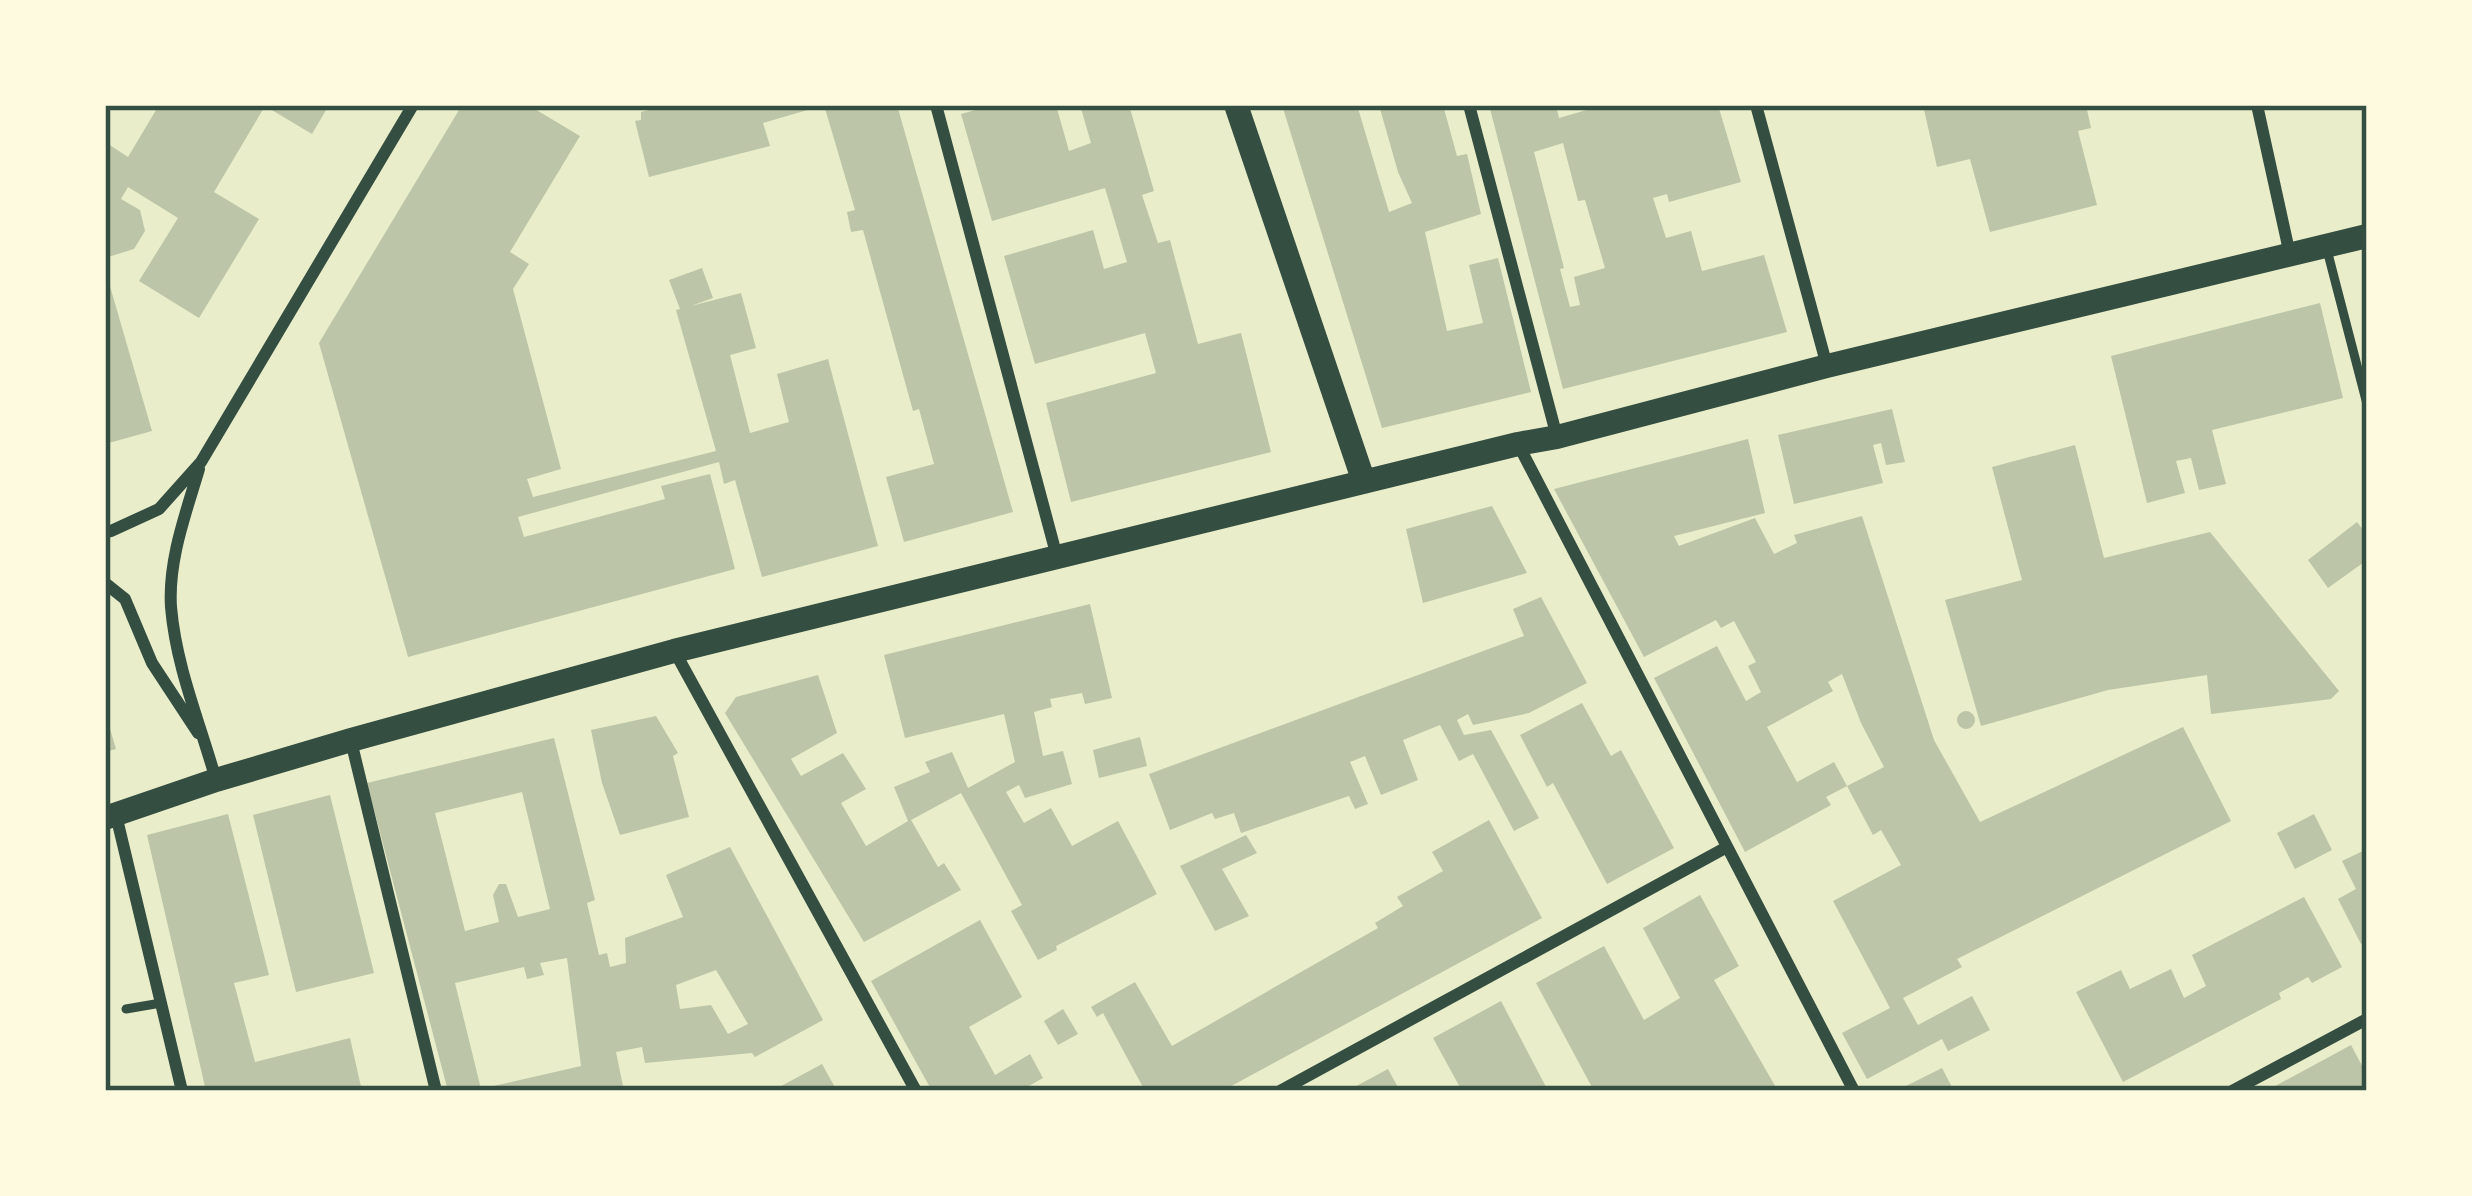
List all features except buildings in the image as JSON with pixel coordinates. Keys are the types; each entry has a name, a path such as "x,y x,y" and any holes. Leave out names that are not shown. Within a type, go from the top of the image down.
{"main road":[{"path":"1236,105 1364,482"},
{"path":"111,817 351,740 674,651 2367,236"}],"street":[{"path":"105,532 159,508 201,462 413,105"},
{"path":"936,105 1057,557"},
{"path":"1469,105 1557,437"},
{"path":"1756,105 1827,366"},
{"path":"2257,105 2290,255"},
{"path":"1518,444 1853,1091"},
{"path":"201,462 177,543 171,603 179,658 217,781"},
{"path":"105,583 125,599 152,663 207,746"},
{"path":"674,651 916,1091"},
{"path":"351,740 436,1091"},
{"path":"111,817 182,1091"},
{"path":"1280,1091 1727,847"},
{"path":"2232,1091 2367,1019"}],"lane":[{"path":"2326,246 2367,404"},
{"path":"126,1009 161,1003"}]}
